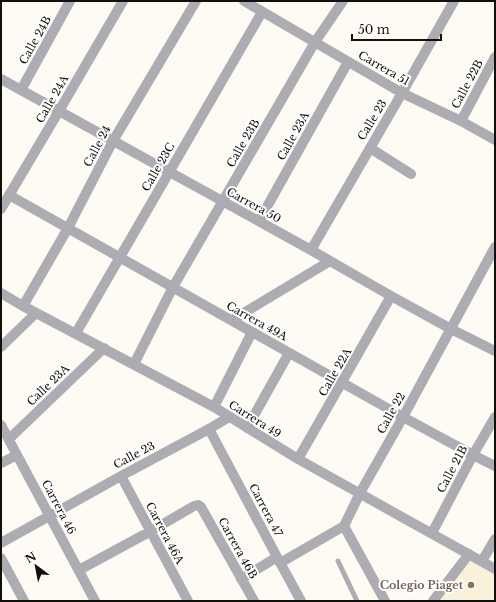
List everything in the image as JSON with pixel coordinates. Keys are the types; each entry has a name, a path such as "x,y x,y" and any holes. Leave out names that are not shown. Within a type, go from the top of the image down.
{"street":[{"name":"Calle 24B","path":"20,90 70,1"},
{"name":"Calle 24A","path":"1,209 123,1"},
{"name":"Calle 24","path":"23,306 68,228 113,141 196,1"},
{"name":"Carrera 51","path":"244,1 402,93 461,121 495,140"},
{"name":"Calle 23B","path":"134,364 174,287 315,42 343,1"},
{"name":"Calle 23","path":"311,250 454,1"},
{"name":"Calle 23C","path":"76,334 262,12"},
{"name":"Calle 22B","path":"461,121 495,58"},
{"name":"Calle 23A","path":"258,221 348,62"},
{"name":"Carrera 50","path":"1,79 311,250 391,296 495,351"},
{"path":"370,148 411,174"},
{"name":"Carrera 49A","path":"10,195 342,383 495,466"},
{"name":"Calle 22","path":"344,526 360,493 495,247"},
{"path":"232,320 330,261"},
{"name":"Carrera 49","path":"1,293 214,407 298,459 432,532 495,569"},
{"name":"Calle 22A","path":"298,459 391,296"},
{"path":"1,347 36,313"},
{"path":"214,407 252,332"},
{"name":"Calle 23A","path":"9,439 104,348"},
{"path":"247,428 289,353"},
{"name":"Calle 23","path":"1,543 49,515 209,429 229,416"},
{"name":"Calle 21B","path":"432,532 495,417"},
{"name":"Carrera 46","path":"1,425 95,601"},
{"name":"Carrera 47","path":"209,429 301,601"},
{"path":"1,463 17,455"},
{"name":"Carrera 46A","path":"121,476 188,601"},
{"name":"Carrera 46B","path":"151,531 194,506 201,506 254,601"},
{"path":"241,579 344,526 385,601"},
{"path":"79,570 151,531"},
{"path":"482,562 495,539"},
{"path":"432,601 469,554"},
{"path":"1,558 24,601"}],"lane":[{"path":"338,561 357,601"}],"shaded area":[{"name":"Colegio Piaget","path":"469,554 495,569 495,601 437,601"}],"place":[{"name":"Colegio Piaget","path":"471,585"}]}
